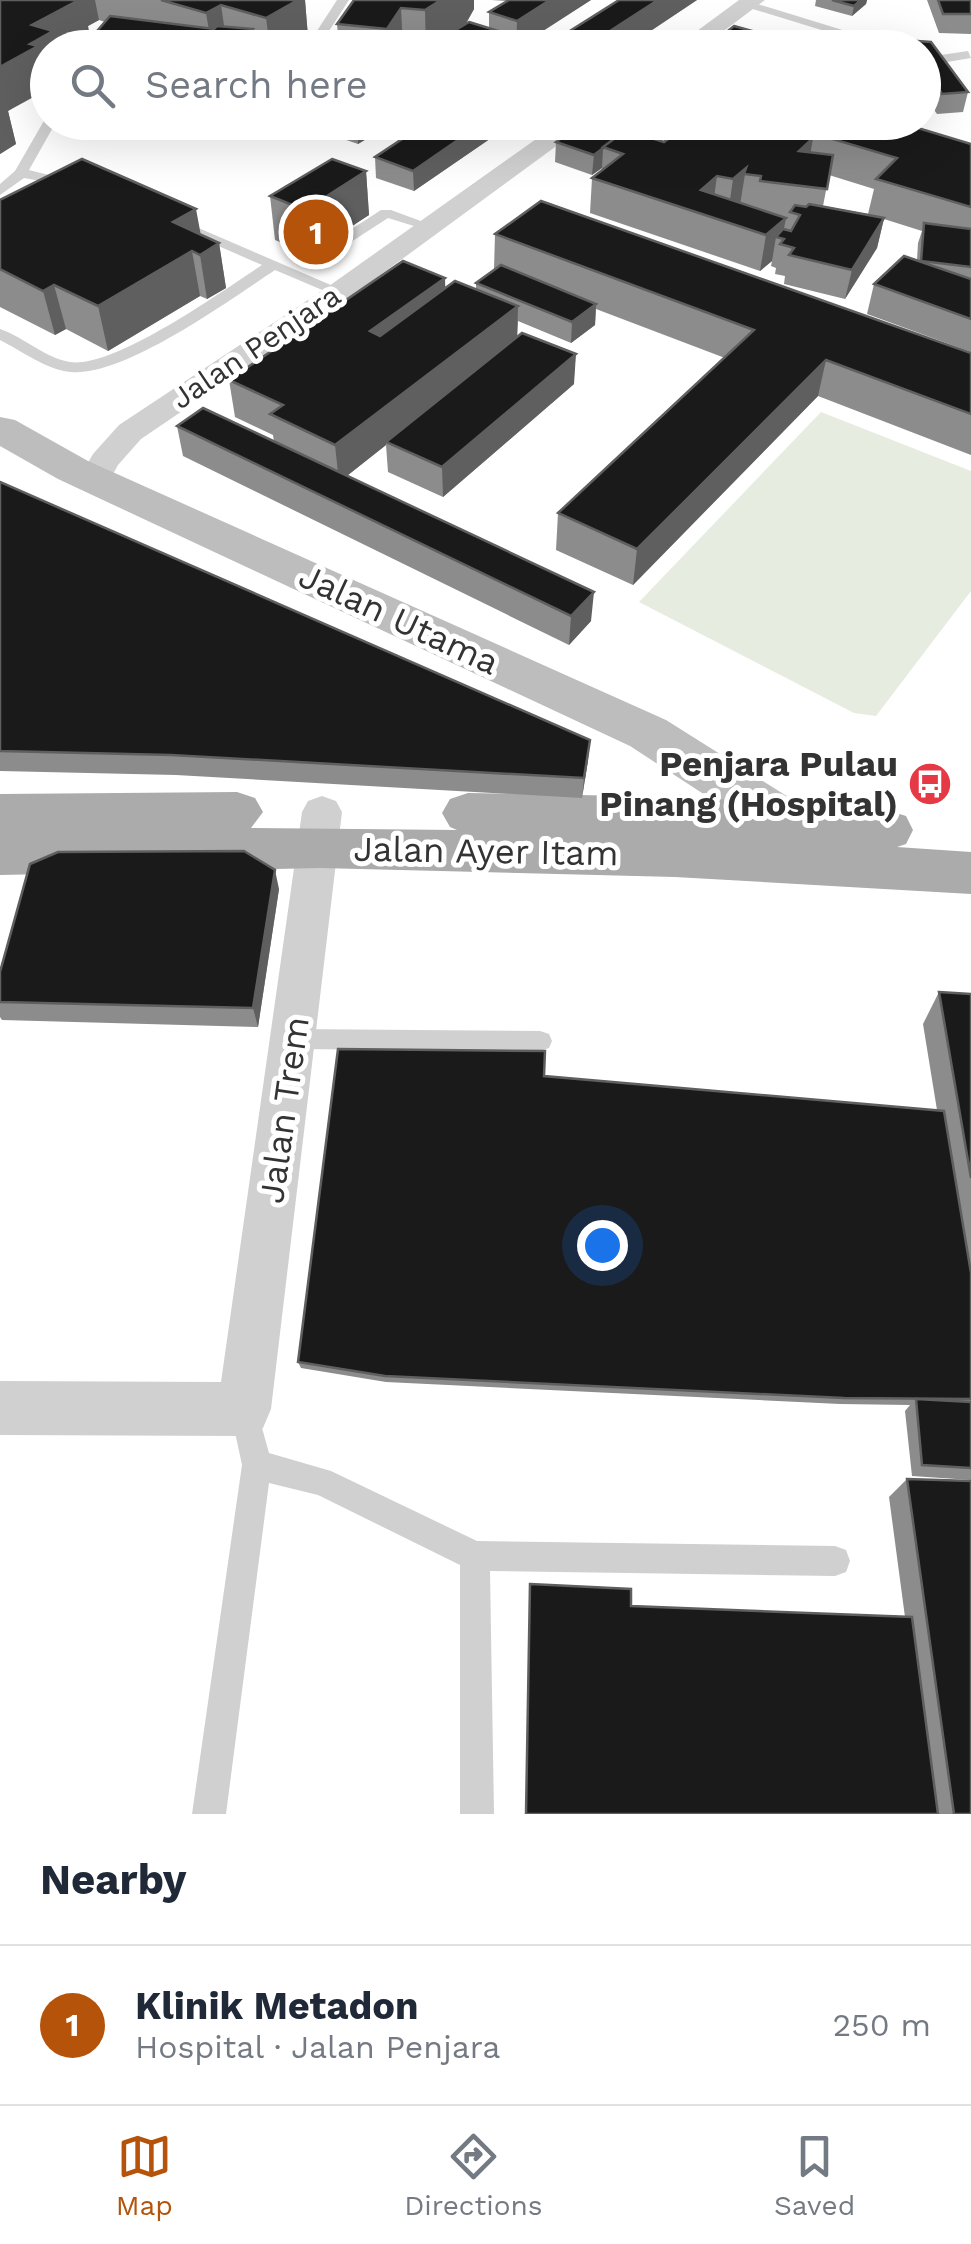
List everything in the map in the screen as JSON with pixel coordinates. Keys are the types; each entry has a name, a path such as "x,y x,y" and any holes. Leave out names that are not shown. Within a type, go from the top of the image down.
{"main road":[{"name":"Jalan Ayer Itam","path":"0,814 321,829 675,856 971,873"},
{"name":"Jalan Ayer Itam","path":"0,854 321,829 636,816 971,836"}],"street":[{"path":"710,30 750,2"},
{"name":"Jalan Penjara","path":"94,480 104,461 130,432 338,292 552,140"},
{"name":"Jalan Utama","path":"0,429 94,480 648,734 790,824"},
{"name":"Jalan Penjara","path":"48,457 130,432"},
{"name":"Jalan Trem","path":"244,1409 321,829"},
{"path":"0,1408 244,1409"}],"lane":[{"path":"324,30 343,0"},
{"path":"339,30 358,0"},
{"path":"580,30 627,0"},
{"path":"750,2 838,30"},
{"path":"941,59 970,54"},
{"path":"0,191 21,173 40,140"},
{"path":"21,173 93,186"},
{"path":"151,211 338,292"},
{"path":"329,250 386,214 430,227"},
{"path":"0,334 70,367 101,366 192,316 272,265"},
{"path":"293,1039 540,1041"},
{"path":"209,1814 256,1465 244,1409"},
{"path":"256,1465 321,1481 474,1556 835,1561"},
{"path":"474,1556 477,1814"}],"shaded area":[{"path":"821,412 971,471 971,591 876,716 854,713 639,602"}],"building":[{"path":"0,0 79,0 32,25 50,30 30,30 30,50 0,67"},
{"path":"161,0 298,0 266,18 221,5 206,13"},
{"path":"354,0 441,0 425,10 401,8 387,29 337,24"},
{"path":"509,0 550,0 517,21 489,12"},
{"path":"619,0 658,0 612,30 571,30"},
{"path":"832,0 861,0 854,6"},
{"path":"938,0 971,0 971,14 943,14"},
{"path":"110,16 214,29 253,29 252,30 98,30"},
{"path":"469,22 495,30 456,30"},
{"path":"941,56 968,92 941,93"},
{"path":"941,135 971,144 971,207 876,179 897,158 836,140 941,140"},
{"path":"401,140 458,140 413,171 375,157"},
{"path":"559,140 614,140 594,155 556,142"},
{"path":"612,140 811,140 799,151 833,155 827,189 760,181 761,176 744,174 746,168 733,179 717,176 701,190 786,218 766,235 592,178 623,154 603,147"},
{"path":"82,159 196,209 173,222 219,243 200,255 192,251 98,306 54,285 43,291 0,269 0,200"},
{"path":"332,159 366,171 305,210 270,196"},
{"path":"541,201 971,353 971,414 826,360 637,549 558,513 754,330 495,234"},
{"path":"809,204 884,218 852,270 789,255 794,248 780,244 784,239 776,237 783,229 791,231 800,215 790,212 795,205"},
{"path":"924,223 971,229 971,267 921,261"},
{"path":"904,256 971,279 971,319 874,284"},
{"path":"403,261 445,278 370,331 380,336 455,281 518,306 335,445 270,414 283,405 229,380"},
{"path":"501,265 596,304 572,322 476,283"},
{"path":"522,333 576,354 442,467 386,442"},
{"path":"203,408 594,592 571,616 177,426"},
{"path":"0,482 590,740 584,778 171,755 0,751"},
{"path":"244,851 275,870 253,1008 0,1002 0,972 30,864 58,852"},
{"path":"939,992 971,994 971,1178"},
{"path":"338,1049 545,1051 544,1076 944,1111 971,1273 971,1399 844,1398 385,1376 298,1362"},
{"path":"916,1399 971,1402 971,1468 922,1465"},
{"path":"907,1479 971,1481 971,1814 954,1814"},
{"path":"530,1584 631,1589 631,1606 912,1617 938,1814 526,1814"}],"place":[{"name":"Klinik Metadon","path":"316,232"},
{"name":"Penjara Pulau Pinang (Hospital)","path":"930,784"}]}
